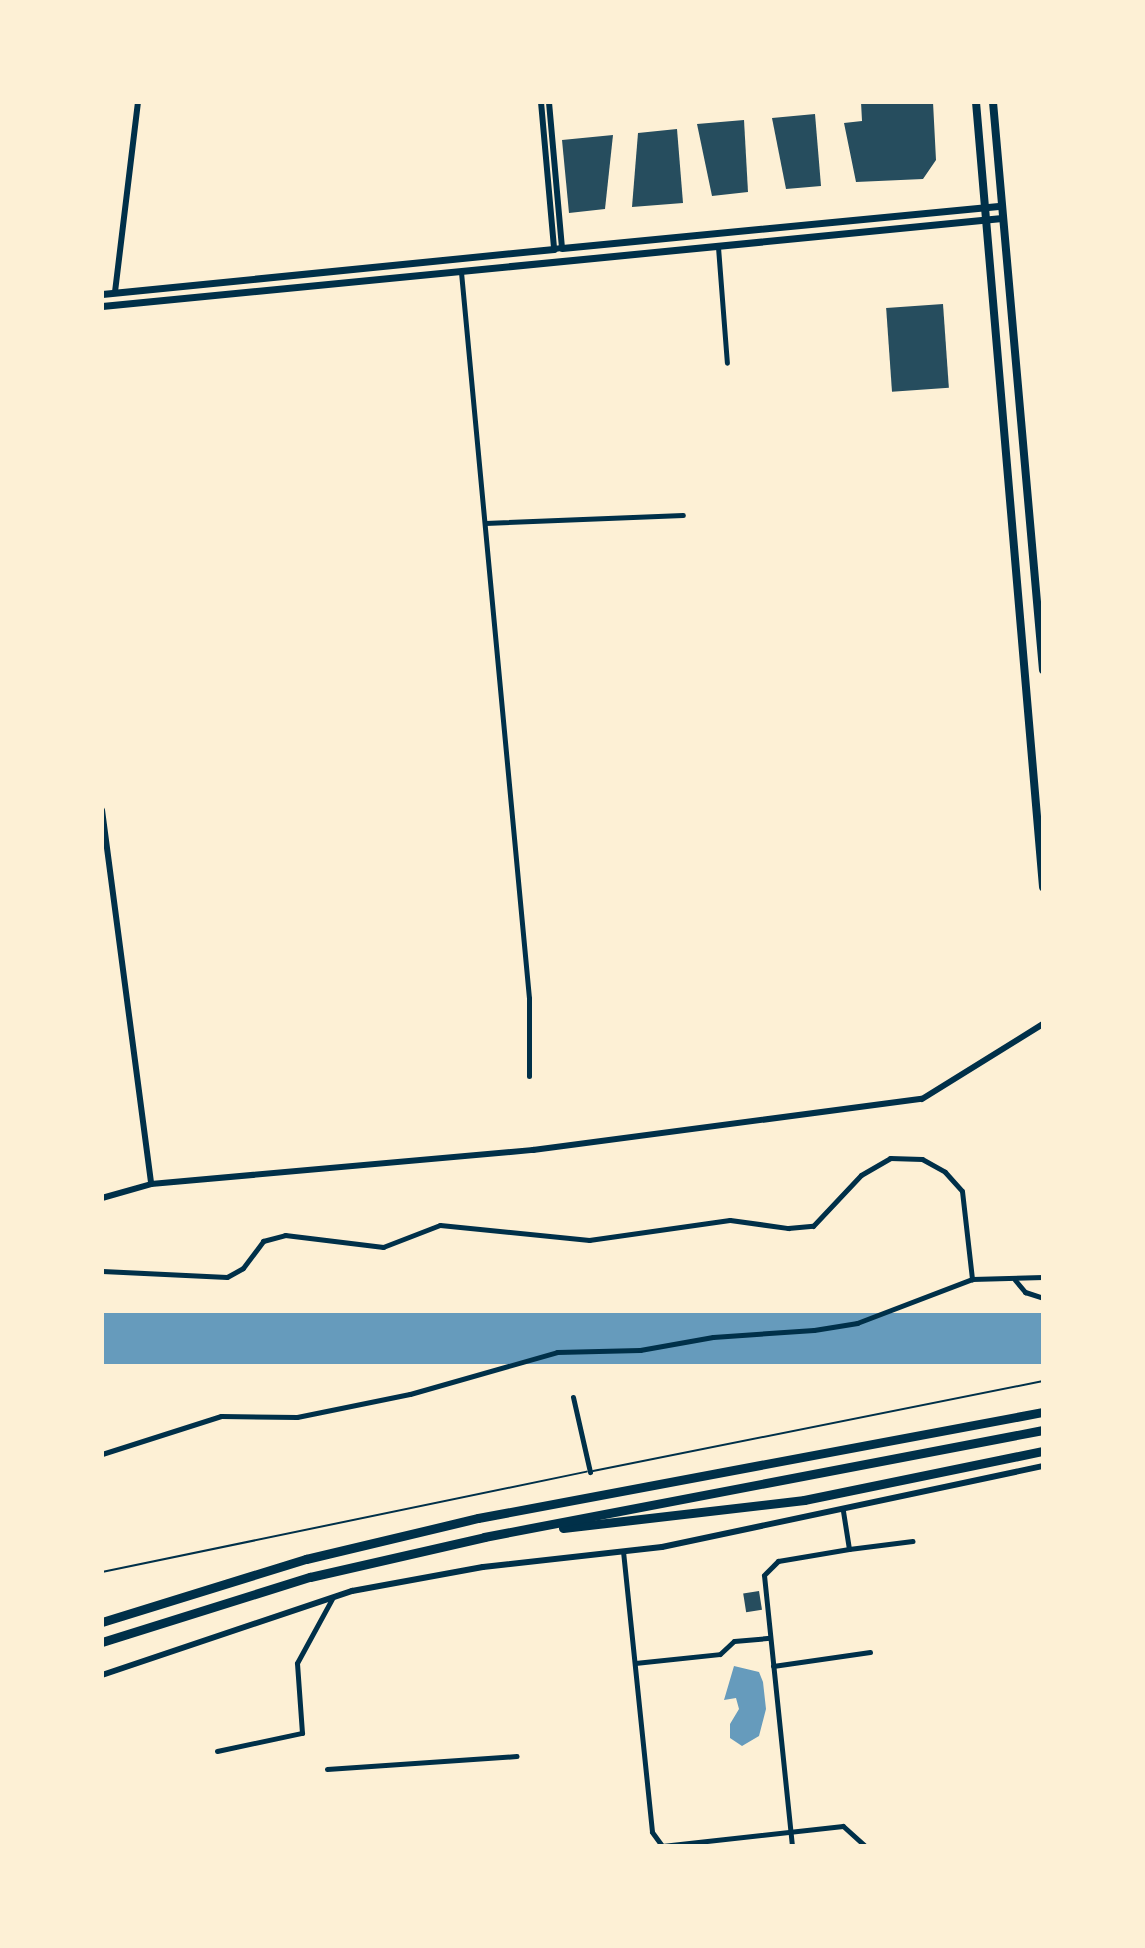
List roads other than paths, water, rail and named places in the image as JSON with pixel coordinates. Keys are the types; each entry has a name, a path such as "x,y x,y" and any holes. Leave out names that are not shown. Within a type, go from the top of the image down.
{"highway":[{"path":"102,1622 306,1559 478,1518 1043,1412"},
{"path":"102,1642 310,1577 484,1537 1043,1430"},
{"path":"484,1537 804,1500 1043,1451"}],"main road":[{"path":"976,102 1043,887"},
{"path":"993,102 1043,670"},
{"path":"102,294 1001,206"},
{"path":"102,306 1002,218"}],"street":[{"path":"115,292 138,102"},
{"path":"541,102 558,248"},
{"path":"549,102 558,248"},
{"path":"718,247 727,363"},
{"path":"461,272 529,998 529,1076"},
{"path":"485,523 683,515"},
{"path":"102,813 151,1184"},
{"path":"102,1198 151,1184 533,1150 922,1099 1043,1024"},
{"path":"102,1271 227,1277 243,1268 263,1241 285,1235 383,1247 440,1225 589,1240 730,1220 788,1228 813,1226 861,1175 890,1158 922,1159 945,1172 962,1191 972,1279"},
{"path":"102,1454 221,1416 297,1417 410,1394 557,1352 640,1350 713,1337 857,1323 972,1279 1043,1277"},
{"path":"1014,1279 1025,1292 1043,1298"},
{"path":"573,1397 590,1472"},
{"path":"102,1675 333,1596 483,1567 623,1551 843,1510 1043,1466"},
{"path":"843,1510 849,1549"},
{"path":"792,1846 764,1575 778,1561 913,1541"},
{"path":"623,1551 652,1832 662,1846 843,1826 865,1846"},
{"path":"217,1751 302,1733 297,1663 333,1596"},
{"path":"635,1663 720,1654 734,1641 770,1638"},
{"path":"773,1666 870,1652"},
{"path":"327,1769 517,1756"},
{"path":"899,1846 940,1846"}],"lane":[{"path":"102,1572 1043,1381"}],"water":[{"path":"102,1313 1043,1313 1043,1364 102,1364"},
{"path":"734,1666 759,1672 766,1709 759,1736 742,1746 730,1738 730,1724 739,1709 736,1698 724,1700"}]}
